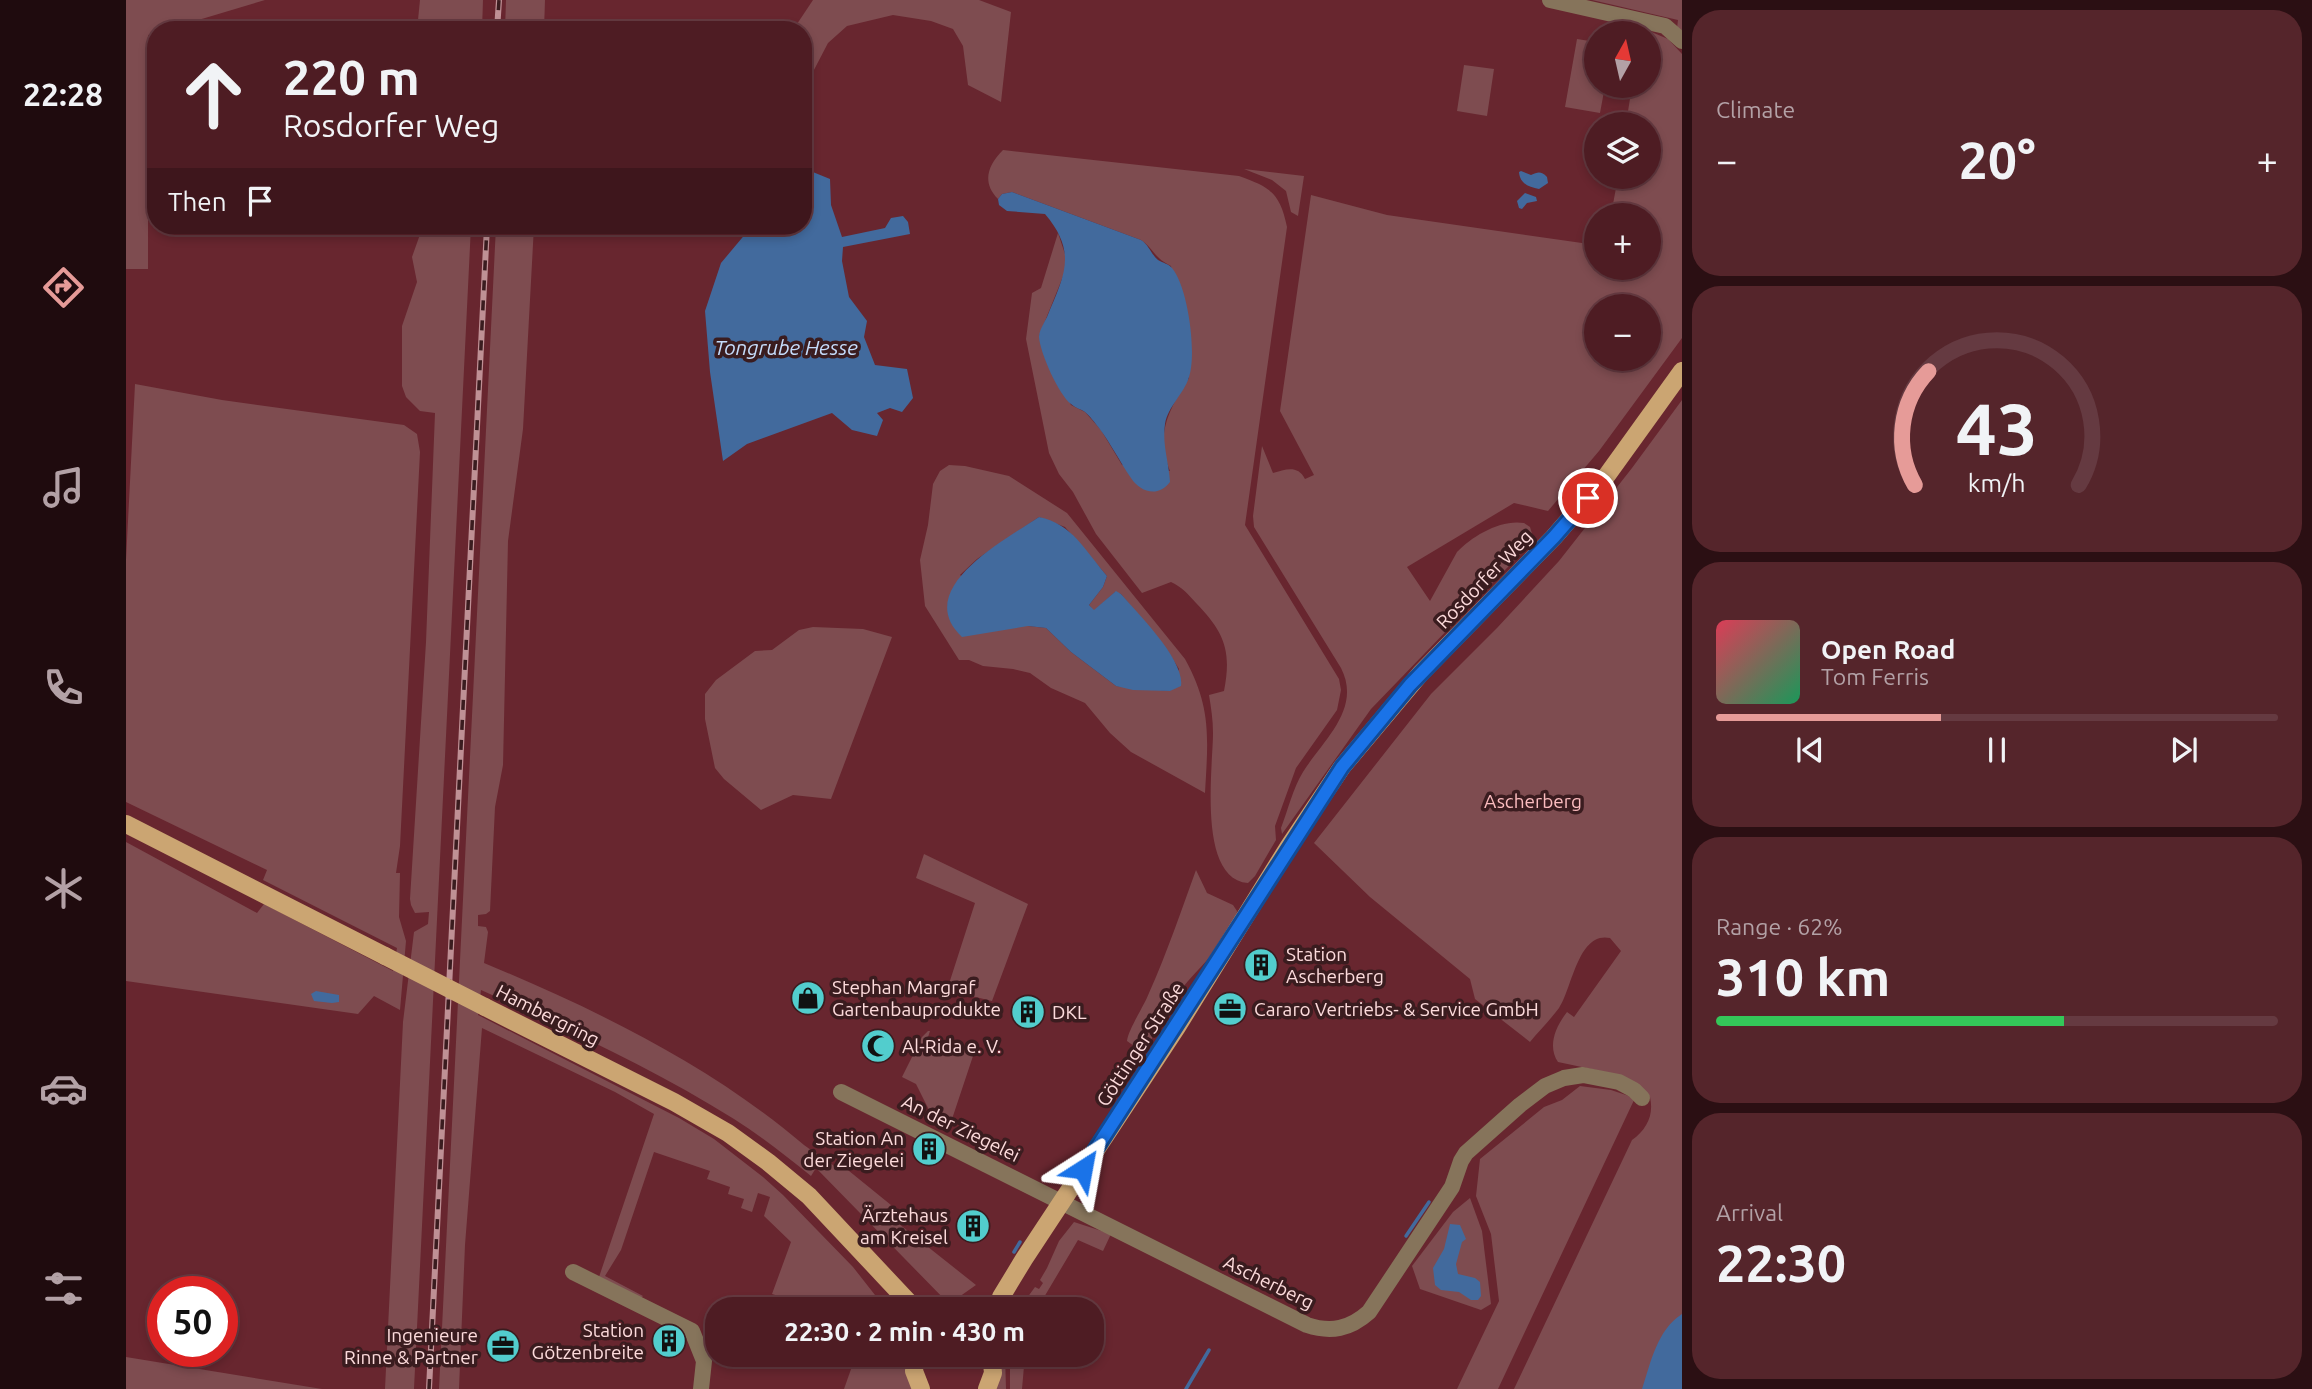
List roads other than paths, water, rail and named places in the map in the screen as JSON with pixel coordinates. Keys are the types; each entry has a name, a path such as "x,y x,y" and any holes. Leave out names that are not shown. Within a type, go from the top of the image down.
{"main road":[{"name":"Rosdorfer Weg","path":"1312,813 1342,767 1399,698 1554,537 1605,478 1682,371"},
{"name":"Göttinger Straße","path":"1000,1297 1177,1027 1312,813"},
{"name":"Hambergring","path":"126,824 674,1102 728,1133 809,1196 902,1297"},
{"path":"914,1367 920,1389"},
{"path":"987,1389 992,1367"}],"street":[{"path":"1550,0 1665,26 1682,41"},
{"name":"Ascherberg","path":"1061,1203 1307,1325 1319,1329 1337,1329 1359,1321 1368,1312 1452,1187 1466,1153 1545,1086 1564,1078 1583,1075 1601,1077 1619,1082 1642,1098"},
{"name":"An der Ziegelei","path":"841,1092 1061,1203"},
{"path":"573,1272 692,1331 704,1361 701,1389"}],"water":[{"path":"1521,171 1531,175 1543,174 1548,183 1539,189 1529,186 1521,179"},
{"name":"Tongrube Hesse","path":"812,172 830,179 831,205 842,237 885,228 891,218 903,216 908,222 910,234 843,247 842,261 849,297 867,321 864,337 875,365 907,369 913,398 902,412 890,408 877,413 883,420 877,436 852,430 832,413 747,444 723,461 710,372 705,311 721,263 744,235 812,235"},
{"path":"1012,192 1141,240 1158,260 1171,267 1178,277 1190,321 1191,366 1187,383 1169,411 1165,424 1164,439 1170,482 1160,490 1144,490 1135,483 1099,428 1087,414 1066,399 1051,373 1039,335 1063,277 1065,253 1062,241 1045,214 1007,211 999,205 998,199 1002,194"},
{"path":"1525,193 1536,197 1537,201 1527,203 1522,209 1517,201"},
{"path":"1039,517 1070,532 1107,576 1103,587 1089,605 1094,610 1116,591 1121,594 1149,625 1176,663 1181,686 1170,691 1133,690 1116,686 1071,652 1046,628 1028,626 962,637 949,619 948,601 955,584 986,552"},
{"path":"316,991 339,995 339,1002 314,1001 311,994"},
{"path":"1450,1224 1460,1225 1466,1239 1462,1242 1456,1264 1458,1274 1480,1282 1481,1296 1478,1300 1471,1300 1459,1292 1441,1290 1435,1285 1433,1268 1444,1249"},
{"path":"1682,1314 1682,1389 1642,1389 1661,1338 1673,1321"}],"waterway":[{"path":"1406,1236 1429,1202"},
{"path":"1014,1252 1020,1242"},
{"path":"1186,1389 1209,1350"}],"railway":[{"path":"498,21 499,0"},
{"path":"429,1389 487,235"}],"place":[{"name":"Station Ascherberg","path":"1261,965"},
{"name":"Stephan Margraf Gartenbauprodukte","path":"808,998"},
{"name":"Cararo Vertriebs- & Service GmbH","path":"1230,1009"},
{"name":"DKL","path":"1028,1012"},
{"name":"Al-Rida e. V.","path":"878,1046"},
{"name":"Station An der Ziegelei","path":"929,1149"},
{"name":"Ärztehaus am Kreisel","path":"973,1226"},
{"name":"Station Götzenbreite","path":"669,1341"},
{"name":"Ingenieure Rinne & Partner","path":"503,1346"}]}
